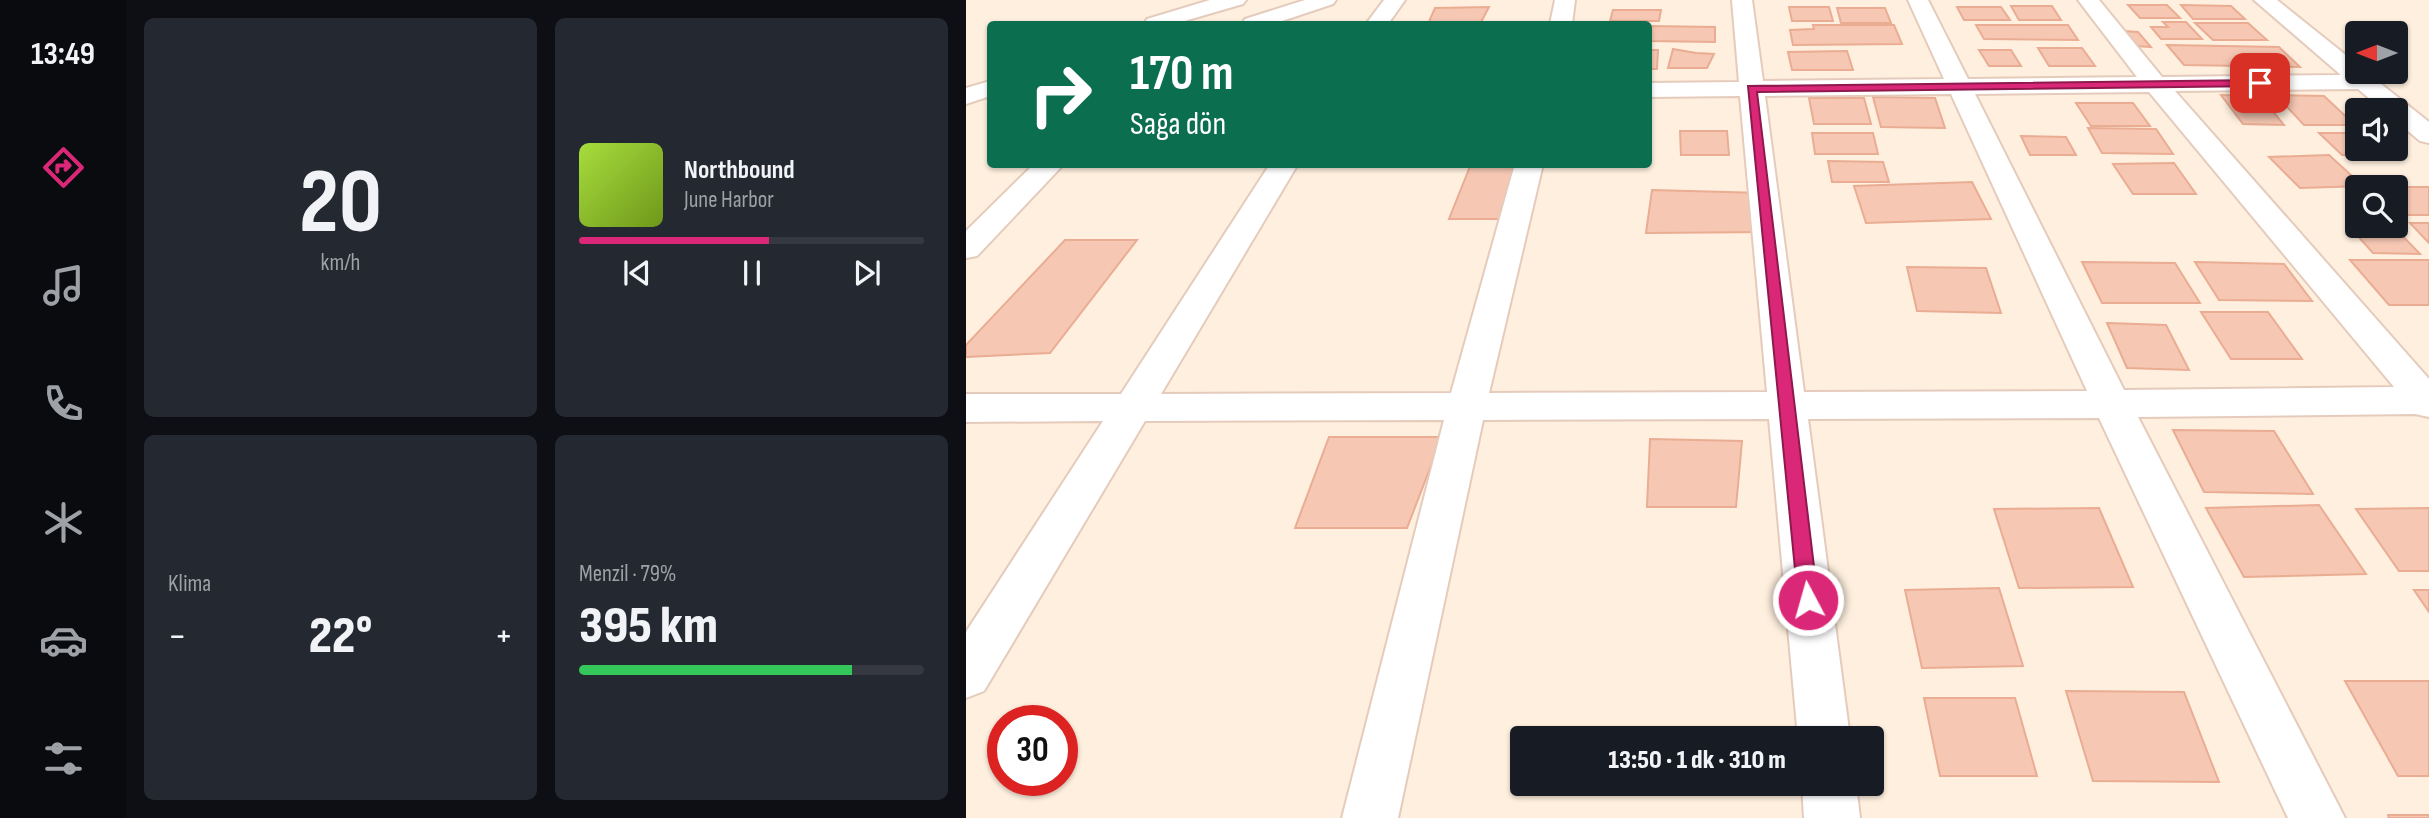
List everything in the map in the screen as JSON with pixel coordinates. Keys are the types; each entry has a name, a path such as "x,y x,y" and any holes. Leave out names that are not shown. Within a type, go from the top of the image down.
{"street":[{"path":"1163,21 1190,11 1236,0"},
{"path":"1262,21 1326,0"},
{"path":"1379,21 1395,0"},
{"path":"1562,21 1565,0"},
{"path":"1742,0 1823,726"},
{"path":"1918,0 2112,404 2317,818"},
{"path":"2088,0 2156,85 2428,402"},
{"path":"2264,0 2345,66"},
{"path":"1652,90 2345,82"},
{"path":"2367,84 2429,135"},
{"path":"966,97 987,89"},
{"path":"966,249 1046,168"},
{"path":"966,675 1281,168"},
{"path":"1370,818 1467,405 1528,168"},
{"path":"966,408 2428,402"},
{"path":"1830,796 1832,818"}],"building":[{"path":"2128,5 2167,5 2180,18 2140,18"},
{"path":"2181,5 2231,6 2245,19 2193,19"},
{"path":"2011,6 2052,6 2061,20 2019,20"},
{"path":"1489,7 1482,21 1429,21 1435,8"},
{"path":"1789,7 1829,7 1833,21 1792,21"},
{"path":"1957,7 2001,7 2010,20 1964,20"},
{"path":"1837,8 1885,8 1891,23 1841,23"},
{"path":"1613,10 1661,10 1659,21 1610,21"},
{"path":"2163,22 2186,22 2202,39 2161,39 2151,27 2168,27"},
{"path":"2195,23 2248,23 2267,40 2213,40"},
{"path":"1813,25 1894,25 1902,44 1793,45 1790,30 1814,29"},
{"path":"1976,25 2068,25 2078,40 1984,39"},
{"path":"1652,26 1715,27 1715,42 1652,41"},
{"path":"2124,31 2138,32 2151,47 2136,46"},
{"path":"2167,45 2279,47 2300,67 2184,65"},
{"path":"2038,48 2082,48 2095,66 2049,66"},
{"path":"1673,49 1714,54 1707,68 1668,68"},
{"path":"1652,50 1658,50 1657,69 1652,69"},
{"path":"1979,50 2011,50 2021,66 1989,66"},
{"path":"1847,51 1853,70 1792,70 1788,52"},
{"path":"2221,95 2260,96 2284,125 2243,124"},
{"path":"2276,95 2324,96 2345,116 2345,125 2304,125"},
{"path":"1873,97 1935,98 1945,128 1881,127"},
{"path":"1809,98 1864,98 1871,124 1814,124"},
{"path":"2076,103 2133,103 2150,126 2091,126"},
{"path":"2088,128 2156,129 2173,154 2102,153"},
{"path":"1680,131 1727,131 1729,155 1681,155"},
{"path":"1812,133 1873,133 1878,154 1815,154"},
{"path":"2319,133 2345,133 2345,155"},
{"path":"2021,136 2066,137 2076,155 2030,155"},
{"path":"2329,155 2351,175 2345,175 2345,187 2300,188 2269,157"},
{"path":"1828,161 1883,162 1889,182 1832,182"},
{"path":"2174,163 2196,194 2133,194 2113,164"},
{"path":"1469,168 1519,168 1508,219 1449,219"},
{"path":"1972,182 1991,219 1866,223 1854,186"},
{"path":"2408,187 2429,187 2429,215 2408,215"},
{"path":"1652,190 1762,193 1767,232 1646,233"},
{"path":"2410,223 2429,223 2429,243"},
{"path":"2360,238 2405,238 2420,254 2373,253"},
{"path":"1065,240 1137,240 1050,353 966,357 966,345"},
{"path":"2350,260 2429,260 2429,305 2389,305"},
{"path":"2082,262 2175,263 2200,303 2102,303"},
{"path":"2195,262 2284,264 2312,301 2219,300"},
{"path":"1907,267 1986,268 2001,313 1917,311"},
{"path":"2201,312 2268,312 2302,359 2231,359"},
{"path":"2107,323 2166,325 2189,370 2127,368"},
{"path":"2173,430 2274,431 2313,494 2204,492"},
{"path":"1329,437 1442,437 1407,528 1295,528"},
{"path":"1650,439 1742,441 1736,507 1647,507"},
{"path":"2319,505 2366,574 2244,577 2206,508"},
{"path":"2099,508 2133,587 2019,588 1994,509"},
{"path":"2429,508 2429,571 2399,571 2356,509"},
{"path":"1999,588 2023,666 1922,668 1905,590"},
{"path":"2414,590 2429,590 2429,612"},
{"path":"2345,681 2429,681 2429,776 2398,776"},
{"path":"2066,691 2184,692 2219,782 2093,781"},
{"path":"1924,698 2015,698 2037,776 1940,776"},
{"path":"2388,815 2429,815 2429,818 2389,818"}],"route":[{"path":"1808,600 1752,89 2260,83"}]}
